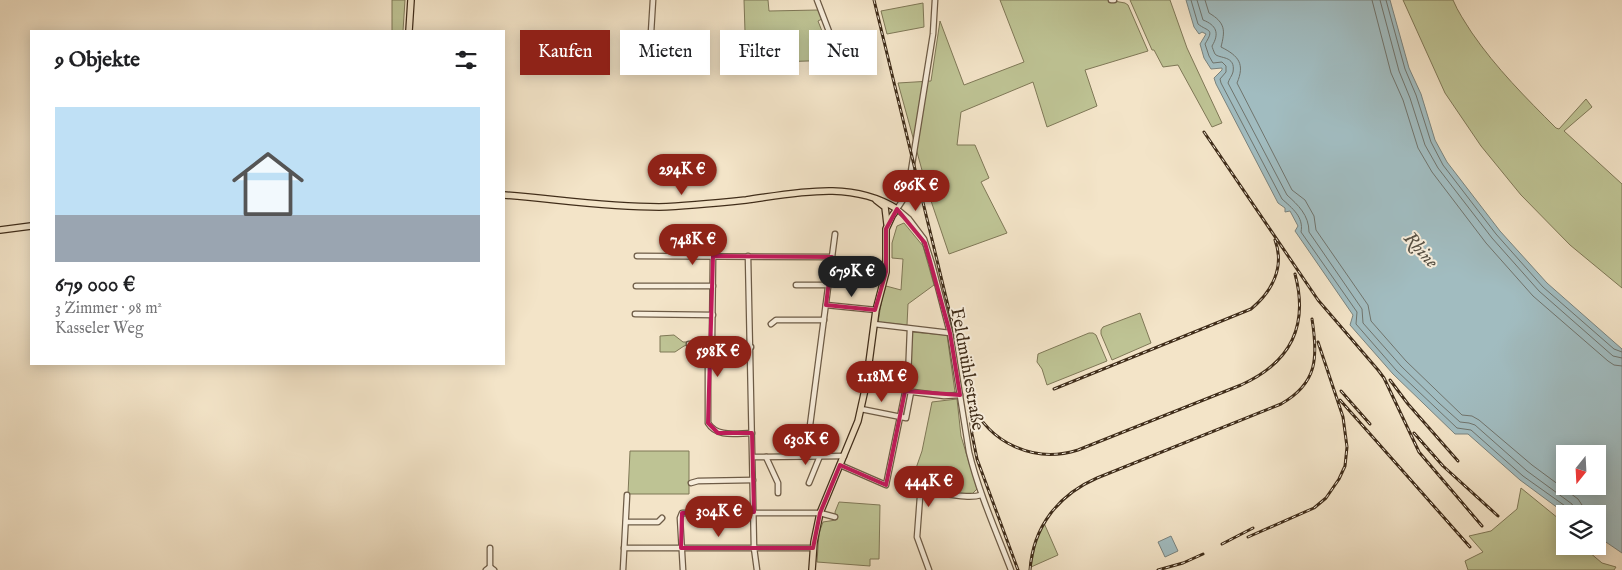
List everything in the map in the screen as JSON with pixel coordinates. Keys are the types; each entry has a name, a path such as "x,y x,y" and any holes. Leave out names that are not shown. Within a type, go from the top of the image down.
{"main road":[{"path":"409,30 411,0"},
{"path":"505,195 659,207 711,204 806,191 845,191 870,196 897,209 887,226"},
{"path":"812,570 813,548 820,512 853,437 861,409 876,310 886,272 885,243 887,226 884,207 870,196"},
{"path":"0,230 30,226"}],"street":[{"path":"651,30 653,0"},
{"path":"817,0 828,30"},
{"path":"897,209 906,195 910,177 933,34 935,0"},
{"name":"Feldmühlestraße","path":"897,209 909,219 925,243 950,333 969,452 981,495 1011,570"},
{"path":"806,456 835,234"},
{"path":"637,256 832,257"},
{"path":"713,256 712,341 708,350 709,424 718,433 752,433"},
{"path":"748,256 754,548 757,570"},
{"path":"796,285 828,285"},
{"path":"636,286 712,286"},
{"path":"826,305 876,310"},
{"path":"635,314 713,315"},
{"path":"771,324 776,320 824,320"},
{"path":"874,324 950,333"},
{"path":"840,465 886,484 908,371 910,329"},
{"path":"689,344 751,347"},
{"path":"904,391 944,396 960,395"},
{"path":"861,409 906,418 911,392"},
{"path":"809,483 820,456"},
{"path":"753,457 844,456"},
{"path":"766,457 778,483 778,493"},
{"path":"691,483 698,481 753,480"},
{"path":"929,570 917,536 920,497 928,494 973,498 981,495"},
{"path":"623,570 627,495"},
{"path":"683,570 681,514 820,512 835,517"},
{"path":"626,522 658,522 662,518"},
{"path":"490,548 490,569"},
{"path":"624,548 813,548"}],"highlighted area":[{"path":"897,209 925,243 950,333 960,395 905,391 886,485 840,465 820,513 813,548 681,548 682,513 754,512 752,433 718,433 708,423 713,256 832,257 826,305 875,310 886,272 886,229"}],"green space":[{"path":"392,0 405,0 403,30 392,30"},
{"path":"744,0 768,0 769,11 818,10 822,19 818,21 822,30 809,30 809,61 799,61 799,30 745,30"},
{"path":"1000,0 1108,0 1125,3 1128,5 1148,51 1085,70 1097,106 1047,127 1033,82 961,112 957,145 975,145 989,178 981,182 1007,233 949,254 928,192 898,83 931,81 940,21 964,85 1024,62"},
{"path":"1130,0 1170,0 1187,48 1222,123 1212,127 1178,65 1163,67 1154,50 1152,50"},
{"path":"1403,0 1453,0 1472,33 1501,71 1556,128 1559,129 1586,99 1592,107 1564,131 1622,184 1622,288 1570,245 1521,195 1481,146 1445,93"},
{"path":"923,3 924,27 887,34 881,11"},
{"path":"904,223 923,246 934,285 908,304 907,325 878,322 886,286 901,290 903,259 892,258 892,243 897,226"},
{"path":"1140,313 1151,343 1112,360 1101,330 1103,327"},
{"path":"911,332 947,335 955,392 947,394 909,389"},
{"path":"1089,333 1096,335 1107,361 1047,385 1042,369 1037,362 1038,354"},
{"path":"674,335 683,342 688,342 688,345 675,352 660,352 660,336"},
{"path":"957,399 961,436 977,489 971,495 931,491 907,494 922,451 932,402"},
{"path":"630,451 689,451 689,494 628,494"},
{"path":"1521,488 1556,516 1556,555 1593,555 1602,563 1616,567 1614,570 1468,570 1465,561 1483,552 1469,536 1491,531 1517,509"},
{"path":"839,502 880,505 879,559 870,559 870,566 817,562 819,533 823,522 836,520 835,512"},
{"path":"1044,523 1058,555 1031,567 1036,542"}],"water":[{"name":"Rhine","path":"1186,0 1390,0 1409,68 1421,94 1435,140 1447,162 1500,231 1547,283 1622,349 1622,553 1606,542 1606,505 1556,505 1556,507 1520,480 1468,434 1455,434 1393,374 1350,325 1353,315 1295,231 1298,226 1290,211 1285,212 1285,208 1278,203 1216,84 1214,78 1222,68 1211,69 1204,58 1200,44 1206,34 1202,32 1199,34 1194,27"},
{"path":"1171,536 1178,551 1165,557 1158,542"}],"railway":[{"path":"874,0 966,380 972,434 977,459 1018,570"},
{"path":"1204,132 1318,300 1384,378 1419,452 1482,526"},
{"path":"1054,389 1251,309 1265,295 1275,278 1278,260 1275,240"},
{"path":"971,402 989,429 1015,447 1045,454 1062,454 1078,450 1241,385 1272,366 1292,341 1297,326 1299,293 1295,274"},
{"path":"1030,570 1032,554 1042,526 1059,503 1070,493 1097,478 1281,404 1293,396 1309,378 1313,368 1315,345 1312,319"},
{"path":"1248,537 1314,508 1326,498 1345,466 1347,447 1343,417 1318,342"},
{"path":"1390,380 1408,404 1458,461"},
{"path":"1341,391 1370,424"},
{"path":"1340,400 1470,547"},
{"path":"1414,433 1443,466 1498,516"},
{"path":"1222,544 1253,528"},
{"path":"1158,570 1183,563 1203,554"}]}
